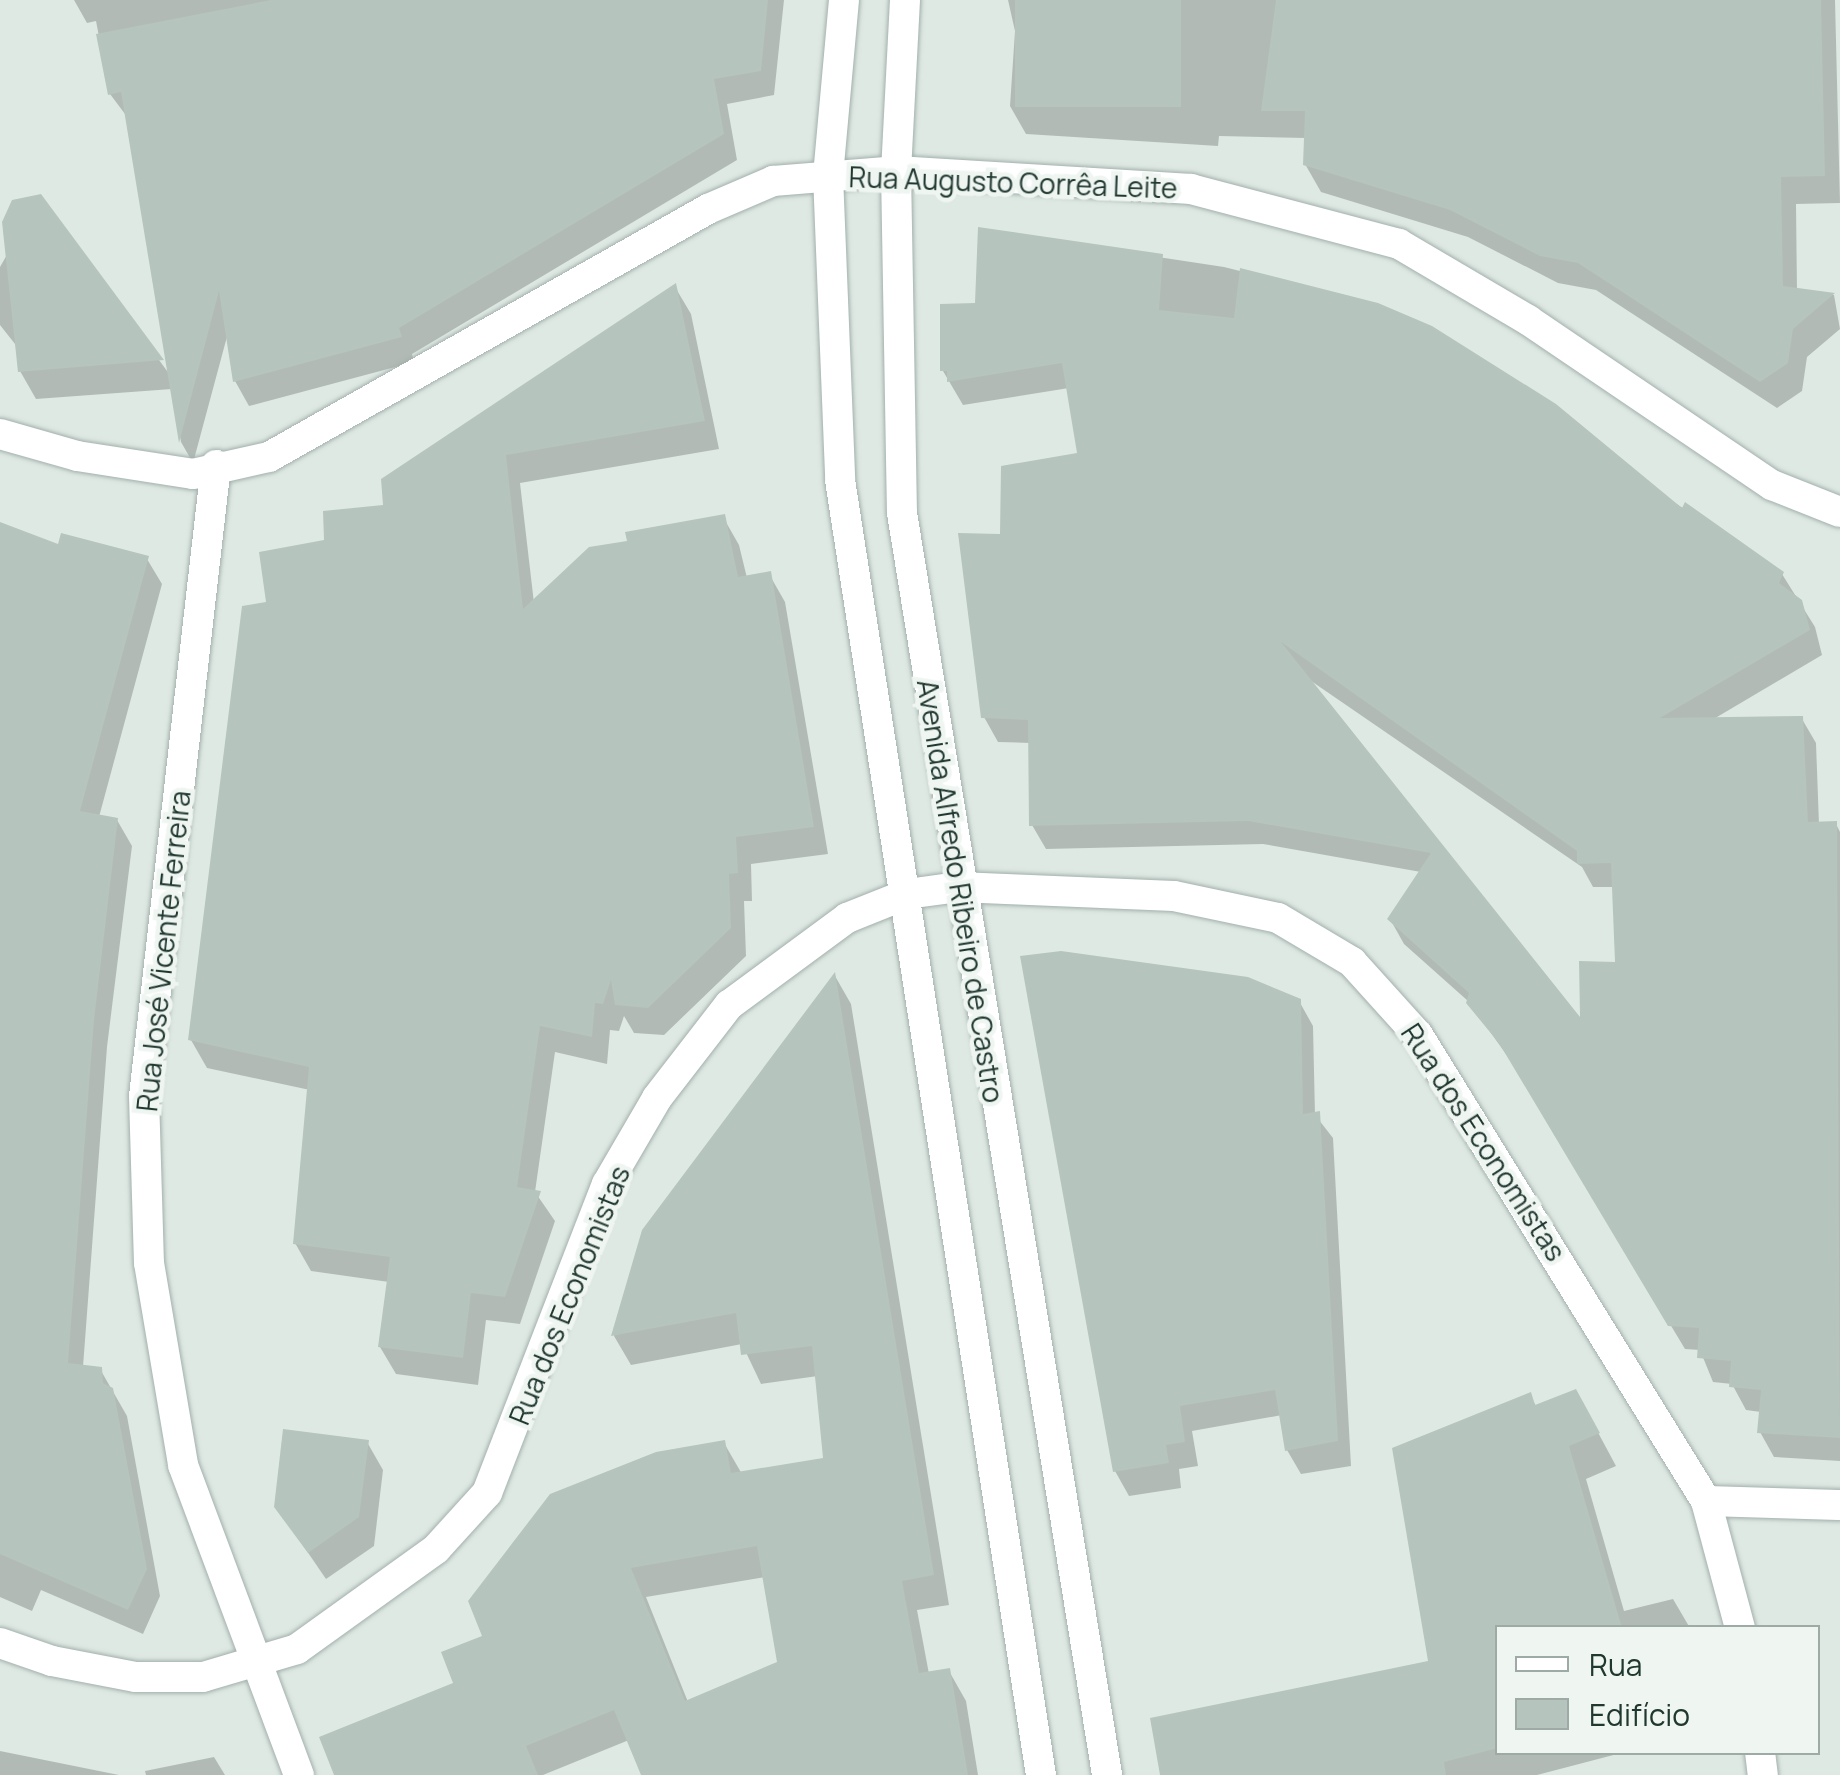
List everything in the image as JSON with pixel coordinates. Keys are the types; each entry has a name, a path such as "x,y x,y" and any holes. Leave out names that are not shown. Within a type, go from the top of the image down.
{"street":[{"name":"Avenida Alfredo Ribeiro de Castro","path":"844,0 828,175 840,480 1041,1775"},
{"name":"Avenida Alfredo Ribeiro de Castro","path":"905,0 896,171 902,512 958,886 1108,1775"},
{"name":"Rua Augusto Corrêa Leite","path":"0,434 78,456 193,474 216,465 270,458 708,209 772,181 896,171 1191,189 1398,244 1528,320 1772,485 1840,512"},
{"name":"Rua José Vicente Ferreira","path":"216,465 144,1096 149,1263 183,1465 299,1775"},
{"name":"Rua dos Economistas","path":"0,1643 52,1661 135,1677 202,1677 297,1649 436,1549 487,1493 608,1184 657,1098 728,1004 847,918 907,894 958,886 1174,896 1278,918 1352,962 1418,1035 1461,1100 1706,1502 1739,1625"},
{"path":"1706,1502 1840,1505"}],"building":[{"path":"271,0 768,0 761,71 714,79 724,134 399,328 402,337 233,382 219,291 179,443 121,92 108,95 96,34"},
{"path":"1015,0 1181,0 1181,107 1015,107"},
{"path":"1276,0 1821,0 1825,176 1781,177 1783,286 1835,293 1793,329 1788,363 1760,382 1578,263 1540,256 1450,210 1303,165 1305,111 1261,111"},
{"path":"41,194 164,360 18,372 2,222 12,200"},
{"path":"978,227 1163,254 1159,310 1234,318 1240,268 1378,303 1432,326 1556,404 1682,508 1685,502 1784,572 1779,583 1802,600 1810,630 1660,718 1803,716 1808,822 1837,821 1840,1438 1757,1433 1761,1390 1729,1387 1731,1361 1697,1358 1699,1328 1668,1326 1499,1043 1466,1003 1469,993 1387,919 1431,853 1248,821 1029,826 1028,720 981,718 958,533 1000,534 1001,466 1077,453 1062,363 947,382 947,371 940,371 940,304 975,303","holes":["1281,642 1577,851 1577,864 1611,863 1615,962 1579,961 1580,1017"]},
{"path":"676,283 705,421 506,455 523,609 589,547 627,541 625,532 725,514 738,577 771,571 814,827 736,837 738,873 729,874 731,928 648,1008 615,1005 611,980 603,1004 595,1003 592,1037 540,1026 517,1187 541,1191 505,1297 471,1293 463,1358 378,1347 390,1257 293,1244 309,1067 188,1040 242,606 266,602 259,552 324,540 323,511 383,505 381,479"},
{"path":"0,522 58,544 61,533 149,556 80,811 118,818 94,1020 68,1363 102,1367 103,1383 113,1388 147,1569 128,1610 0,1554"},
{"path":"1061,951 1248,977 1301,999 1303,1114 1320,1111 1338,1441 1285,1451 1275,1390 1180,1406 1185,1442 1166,1445 1169,1463 1113,1472 1020,956"},
{"path":"835,972 934,1575 902,1581 919,1673 950,1668 968,1775 641,1775 614,1710 526,1746 538,1775 334,1775 319,1737 453,1683 441,1652 482,1636 468,1601 550,1494 656,1452 725,1440 731,1473 823,1458 812,1346 741,1355 736,1313 611,1336 642,1230","holes":["757,1546 777,1662 685,1701 631,1568"]},
{"path":"1576,1389 1600,1433 1569,1446 1621,1625 1495,1625 1495,1749 1444,1762 1446,1775 1160,1775 1150,1718 1428,1661 1392,1448 1531,1392 1535,1405"},
{"path":"283,1429 369,1440 359,1517 308,1553 274,1507"}]}
